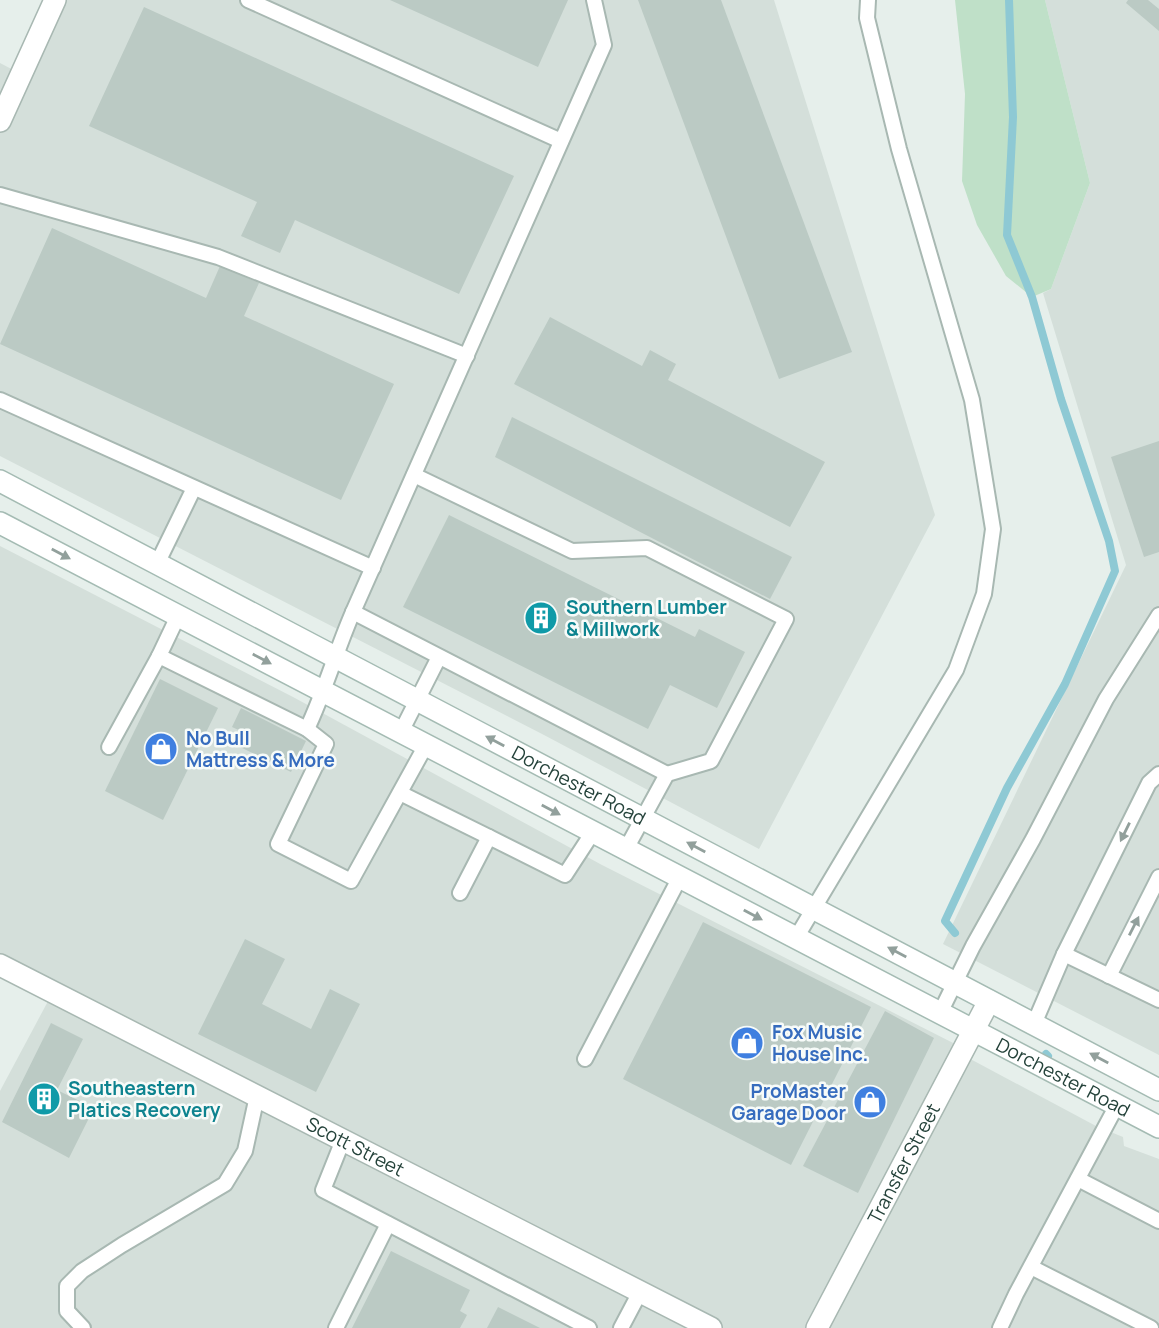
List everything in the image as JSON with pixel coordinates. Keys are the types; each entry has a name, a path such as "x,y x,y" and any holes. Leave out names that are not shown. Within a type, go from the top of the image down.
{"main road":[{"path":"0,121 55,0"},
{"name":"Dorchester Road","path":"0,481 1159,1090"},
{"name":"Dorchester Road","path":"0,523 1159,1128"},
{"name":"Scott Street","path":"0,965 711,1328"},
{"name":"Transfer Street","path":"817,1328 989,1001"}],"lane":[{"path":"248,0 561,141"},
{"path":"307,729 324,692 334,657 353,612 604,45 594,0"},
{"path":"796,938 956,670 984,594 993,529 972,400 899,149 867,18 869,0"},
{"path":"0,195 218,257 467,356"},
{"path":"0,400 373,568"},
{"path":"353,612 667,774 711,761 786,618 647,548 572,551 414,475"},
{"path":"158,564 194,488"},
{"path":"940,1013 973,946 1106,699 1159,615"},
{"path":"109,747 178,616"},
{"path":"159,656 307,729 326,744 278,844 351,881 426,745"},
{"path":"401,732 439,657"},
{"path":"626,849 667,774"},
{"path":"1034,1024 1064,954 1149,783 1159,774"},
{"path":"400,793 565,875 593,832"},
{"path":"460,893 489,837"},
{"path":"585,1059 680,877"},
{"path":"1109,976 1159,877"},
{"path":"1064,954 1159,1000"},
{"path":"83,1328 67,1311 67,1286 82,1271 122,1245 225,1184 245,1151 257,1096"},
{"path":"1000,1328 1116,1105"},
{"path":"343,1140 323,1190 589,1328"},
{"path":"1077,1179 1159,1221"},
{"path":"336,1328 388,1224"},
{"path":"1031,1266 1151,1328"},
{"path":"621,1328 640,1292"}],"shaded area":[{"path":"55,0 774,0 935,515 759,849 544,735 0,456 0,63 21,74"},
{"path":"1045,0 1159,0 1159,1055 943,944 1126,565 1043,293 1051,289 1090,183"},
{"path":"0,546 293,697 602,865 963,1048 961,1054 1096,1126 1123,1137 1124,1146 1159,1159 1159,1328 0,1328 0,1091 54,990 0,965"}],"green space":[{"path":"955,0 1045,0 1090,183 1051,289 1032,297 1006,276 977,225 962,181 965,94"}],"building":[{"path":"390,0 568,0 538,67"},
{"path":"638,0 721,0 852,352 779,379"},
{"path":"1128,0 1148,0 1159,9 1159,31 1126,3"},
{"path":"144,7 514,176 459,294 295,220 280,253 241,236 257,202 89,126"},
{"path":"52,228 206,298 220,266 259,283 244,316 394,384 341,500 0,344"},
{"path":"550,317 642,366 650,350 676,364 668,380 825,462 790,527 514,384"},
{"path":"512,417 792,557 770,599 495,457"},
{"path":"1159,441 1159,552 1144,557 1111,457"},
{"name":"Southern Lumber & Millwork","path":"449,515 695,637 699,629 745,652 717,708 670,685 648,729 403,607"},
{"name":"No Bull Mattress & More","path":"160,679 218,708 163,820 105,791"},
{"path":"241,708 306,741 291,772 236,745 243,732 232,727"},
{"name":"Fox Music House Inc.","path":"703,922 871,1007 791,1165 623,1079"},
{"path":"245,939 285,959 262,1004 311,1029 330,989 360,1004 316,1092 198,1034"},
{"name":"ProMaster Garage Door","path":"885,1011 934,1038 858,1193 803,1166"},
{"name":"Southeastern Platics Recovery","path":"51,1023 83,1039 57,1090 94,1108 69,1158 2,1122"},
{"path":"391,1251 470,1290 460,1311 467,1315 460,1328 352,1328"},
{"path":"498,1307 540,1328 487,1328"}],"waterway":[{"path":"955,933 945,921 1007,788 1065,684 1115,571 1109,541 1061,399 1032,297 1007,235 1013,117 1009,0"}],"place":[{"name":"Southern Lumber & Millwork","path":"541,618"},
{"name":"No Bull Mattress & More","path":"161,749"},
{"name":"Fox Music House Inc.","path":"747,1043"},
{"name":"Southeastern Platics Recovery","path":"44,1099"},
{"name":"ProMaster Garage Door","path":"870,1102"}]}
